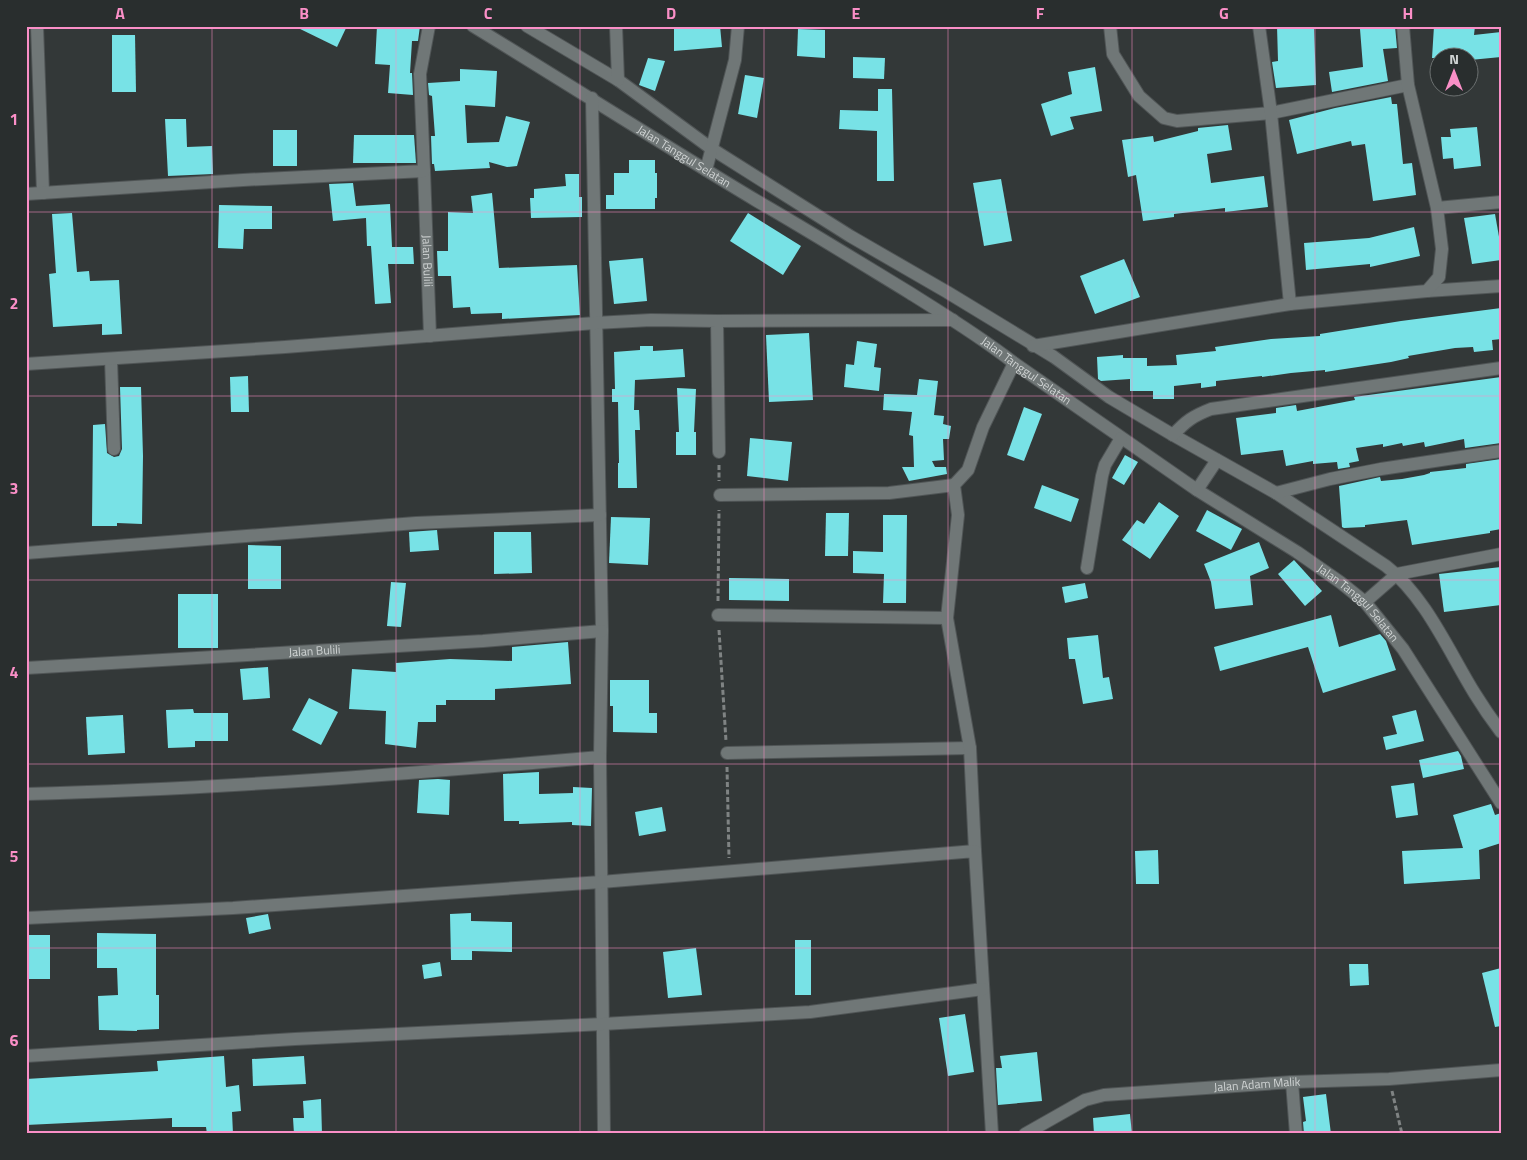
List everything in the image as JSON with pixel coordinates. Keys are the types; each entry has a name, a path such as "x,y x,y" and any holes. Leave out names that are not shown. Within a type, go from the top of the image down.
{"street":[{"path":"37,26 43,193"},
{"name":"Jalan Bulili","path":"429,26 420,74 430,336"},
{"name":"Jalan Tanggul Selatan","path":"473,26 706,170 852,256 953,320 1196,490 1297,552 1340,582 1365,602 1403,649 1501,803"},
{"name":"Jalan Tanggul Selatan","path":"527,26 618,80 712,149 850,236 1054,357 1109,397 1276,493 1397,574 1417,599 1476,696 1501,732"},
{"path":"616,26 618,80"},
{"path":"706,170 735,60 738,26"},
{"path":"1110,26 1113,54 1139,96 1164,118 1177,121 1271,113 1408,85"},
{"path":"1259,26 1271,113 1290,304"},
{"path":"1403,26 1408,85 1437,208 1442,249 1439,277 1427,290"},
{"path":"592,98 602,631 600,757 604,1134"},
{"path":"26,194 424,171"},
{"path":"1437,208 1501,202"},
{"path":"1033,346 1290,304 1427,290 1501,286"},
{"path":"26,364 652,320 953,320"},
{"path":"717,321 718,452"},
{"path":"111,359 114,449"},
{"path":"720,495 889,493 954,485 968,470 983,427 1014,363"},
{"path":"1173,435 1184,423 1194,416 1211,409 1501,368"},
{"path":"1088,568 1102,476 1105,465 1122,438"},
{"path":"1276,493 1330,479 1381,469 1501,451"},
{"path":"1196,490 1216,460"},
{"path":"954,485 958,515 947,618 970,748 992,1134"},
{"path":"26,552 416,523 600,515"},
{"path":"1365,602 1397,574 1501,554"},
{"path":"718,615 947,618"},
{"name":"Jalan Bulili","path":"26,668 483,641 602,631"},
{"path":"727,753 970,748"},
{"path":"26,794 270,783 600,757"},
{"path":"26,918 233,908 601,882 975,851"},
{"path":"26,1056 295,1039 810,1012 983,989"},
{"name":"Jalan Adam Malik","path":"1024,1134 1084,1100 1104,1096 1292,1082 1389,1079 1501,1070"},
{"path":"1292,1082 1296,1134"}],"path":[{"path":"718,452 720,495 718,615 727,753 729,871"},
{"path":"1389,1079 1402,1134"}],"building":[{"path":"294,26 347,26 337,47"},
{"path":"377,26 420,26 418,41 412,41 410,73 412,73 413,95 388,93 390,65 375,64"},
{"path":"674,26 720,26 722,47 674,51"},
{"path":"1277,26 1314,26 1316,85 1276,88 1272,62 1278,61"},
{"path":"1395,26 1397,48 1383,49 1388,81 1332,92 1329,72 1363,67 1360,29"},
{"path":"1434,26 1475,26 1474,35 1501,32 1501,57 1480,59 1480,48 1433,48"},
{"path":"798,29 825,30 825,58 797,56"},
{"path":"112,35 135,35 136,92 112,92"},
{"path":"853,57 885,58 884,79 853,78"},
{"path":"648,58 665,61 655,91 639,85"},
{"path":"1095,67 1102,111 1070,117 1074,129 1051,136 1041,104 1072,94 1068,72"},
{"path":"460,69 497,71 495,107 465,105 467,143 499,142 506,116 530,122 517,166 507,167 489,162 490,168 435,171 434,164 432,164 431,136 435,136 432,96 429,95 428,83 460,81"},
{"path":"745,75 764,78 757,118 738,114"},
{"path":"878,89 892,89 894,181 877,181 877,131 839,129 840,110 878,111"},
{"path":"1391,97 1392,104 1397,104 1403,164 1412,163 1416,195 1373,201 1365,144 1352,146 1351,141 1297,154 1289,120 1335,108"},
{"path":"165,119 186,119 187,147 212,146 213,174 168,176"},
{"path":"1228,125 1232,150 1207,154 1211,183 1264,176 1268,207 1225,212 1225,208 1174,214 1174,217 1143,221 1136,175 1128,177 1122,140 1153,136 1154,142 1198,131 1198,128"},
{"path":"1477,127 1481,166 1454,169 1453,158 1443,159 1441,137 1451,137 1450,129"},
{"path":"273,130 297,130 297,166 273,166"},
{"path":"354,135 414,135 416,163 353,163"},
{"path":"629,160 655,160 657,198 655,198 655,209 606,209 606,195 614,195 614,173 629,173"},
{"path":"565,174 579,174 579,197 582,197 582,217 531,218 530,198 534,198 534,189 566,186"},
{"path":"1001,179 1012,241 984,246 973,183"},
{"path":"353,183 356,206 390,204 392,247 413,247 414,264 388,264 391,303 375,304 371,246 367,246 366,218 333,221 329,184"},
{"path":"492,193 499,268 577,265 580,315 502,319 502,313 471,314 470,307 453,308 451,276 438,276 437,251 448,251 448,212 473,213 471,196"},
{"path":"219,205 272,206 272,229 244,229 243,249 218,248"},
{"path":"72,213 77,272 89,271 90,281 119,280 122,334 102,335 102,324 53,327 49,274 56,273 52,214"},
{"path":"748,213 801,246 783,275 730,241"},
{"path":"1495,214 1501,248 1501,260 1472,264 1464,218"},
{"path":"1414,227 1420,256 1370,267 1370,264 1306,270 1304,243 1369,238"},
{"path":"643,258 647,301 614,304 609,261"},
{"path":"1124,259 1140,297 1095,314 1080,276"},
{"path":"1501,308 1501,339 1492,340 1493,350 1474,352 1473,347 1455,348 1408,356 1409,358 1391,362 1325,372 1325,370 1216,381 1216,386 1201,388 1201,383 1174,386 1174,399 1153,399 1153,391 1130,391 1130,379 1101,381 1098,379 1097,357 1123,355 1123,358 1147,358 1147,366 1177,365 1176,355 1216,351 1215,347 1271,339 1320,336 1320,334 1401,321"},
{"path":"809,333 813,400 769,402 766,335"},
{"path":"857,341 877,344 874,367 881,368 879,391 844,387 846,364 854,365"},
{"path":"640,346 653,346 653,351 683,349 685,377 635,380 634,410 639,410 640,430 635,430 637,488 618,488 618,402 612,402 612,389 615,389 614,352 640,350"},
{"path":"248,376 249,412 231,412 230,377"},
{"path":"1501,377 1501,443 1465,448 1464,439 1425,447 1424,442 1403,446 1402,443 1383,447 1383,444 1356,448 1359,461 1349,463 1350,467 1338,469 1337,462 1313,464 1313,461 1286,466 1283,450 1241,455 1236,418 1276,413 1276,408 1296,405 1297,411 1355,400 1354,397"},
{"path":"919,379 938,381 934,415 944,416 943,424 951,426 949,439 943,439 944,460 932,461 935,467 946,467 947,474 909,481 902,467 914,467 913,436 909,435 912,412 883,410 884,394 917,395"},
{"path":"120,387 141,387 142,524 117,523 117,526 92,526 93,425 105,424 107,453 114,457 119,456 122,449"},
{"path":"677,388 696,389 694,432 696,432 696,455 676,455 676,432 679,432"},
{"path":"1024,407 1042,414 1024,461 1007,455"},
{"path":"750,438 792,442 788,481 747,476"},
{"path":"1125,455 1138,462 1124,485 1112,478"},
{"path":"1501,459 1501,529 1490,531 1490,533 1412,545 1407,520 1365,525 1365,527 1342,527 1339,486 1380,477 1381,481 1402,479 1430,472 1466,468 1466,464"},
{"path":"1042,485 1079,499 1071,522 1034,508"},
{"path":"1159,502 1179,516 1150,559 1122,540 1137,520 1144,524"},
{"path":"1207,510 1242,529 1231,550 1196,531"},
{"path":"826,513 849,513 848,556 825,556"},
{"path":"883,515 907,515 906,603 883,603 884,574 853,573 853,551 883,552"},
{"path":"611,517 650,518 648,565 609,563"},
{"path":"437,530 439,550 410,552 409,532"},
{"path":"494,532 531,532 532,573 494,574"},
{"path":"1259,542 1269,568 1250,576 1253,605 1215,609 1211,582 1204,564"},
{"path":"248,545 281,546 281,589 248,589"},
{"path":"1294,560 1322,591 1305,606 1278,574"},
{"path":"1501,567 1501,605 1444,612 1439,574"},
{"path":"729,578 789,579 789,601 729,600"},
{"path":"391,582 406,583 401,627 387,626"},
{"path":"1085,583 1088,598 1065,603 1062,587"},
{"path":"178,594 218,594 218,648 178,648"},
{"path":"1331,615 1339,647 1380,634 1386,641 1396,670 1323,693 1308,647 1220,671 1214,647"},
{"path":"1098,635 1103,678 1109,677 1113,699 1083,704 1075,659 1069,659 1067,638"},
{"path":"568,642 571,684 495,689 495,700 446,700 446,705 436,705 436,722 418,722 416,748 385,744 386,711 349,709 352,669 396,672 396,663 450,659 512,661 512,647"},
{"path":"268,667 270,698 243,700 240,669"},
{"path":"610,680 649,680 649,713 657,713 657,733 613,732"},
{"path":"309,698 338,712 321,745 292,730"},
{"path":"193,709 194,713 228,713 228,741 195,741 195,747 168,748 166,710"},
{"path":"1416,710 1424,741 1386,750 1383,737 1397,734 1392,716"},
{"path":"123,715 125,753 88,755 86,717"},
{"path":"1458,751 1464,769 1423,778 1419,760"},
{"path":"539,772 539,794 573,793 573,787 592,788 591,826 572,825 572,822 519,824 519,821 504,821 503,774"},
{"path":"419,780 450,780 449,815 417,813"},
{"path":"1414,783 1418,815 1396,818 1391,786"},
{"path":"1491,804 1495,815 1501,813 1501,843 1479,850 1480,879 1404,884 1402,851 1463,848 1453,815"},
{"path":"662,807 666,831 639,836 635,812"},
{"path":"1158,850 1159,884 1136,884 1135,851"},
{"path":"471,913 471,921 512,922 512,952 472,951 472,960 451,960 450,914"},
{"path":"268,914 271,929 249,934 246,918"},
{"path":"97,933 156,934 156,995 159,995 159,1029 137,1031 99,1030 98,996 118,995 117,968 97,968"},
{"path":"26,935 50,935 50,979 26,979"},
{"path":"795,940 811,940 811,995 795,995"},
{"path":"696,948 702,995 668,998 663,952"},
{"path":"440,962 442,976 424,979 422,965"},
{"path":"1349,964 1368,964 1369,985 1350,986"},
{"path":"1501,968 1501,1026 1495,1027 1482,973"},
{"path":"965,1014 974,1072 948,1076 939,1018"},
{"path":"1037,1052 1042,1101 998,1105 996,1068 1002,1068 1000,1056"},
{"path":"224,1056 226,1087 239,1085 241,1111 232,1112 233,1134 207,1134 206,1127 172,1127 172,1118 26,1125 26,1079 158,1071 157,1061"},
{"path":"304,1056 306,1084 253,1086 252,1059"},
{"path":"1326,1094 1331,1134 1304,1134 1303,1122 1306,1121 1303,1097"},
{"path":"321,1099 322,1134 294,1134 293,1118 304,1118 303,1101"},
{"path":"1130,1114 1132,1134 1094,1134 1093,1118"}]}
